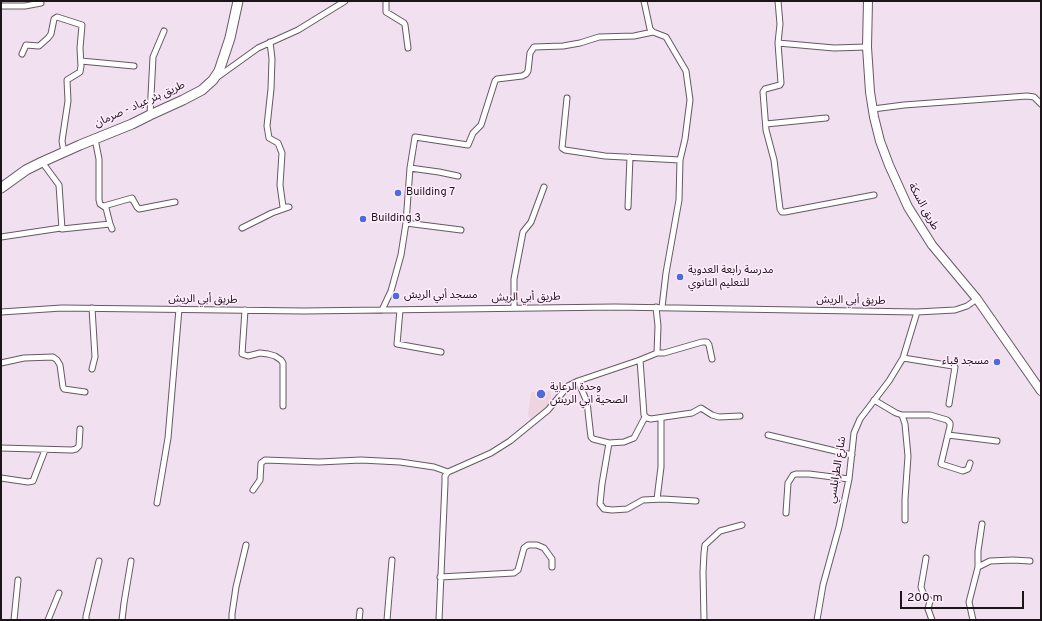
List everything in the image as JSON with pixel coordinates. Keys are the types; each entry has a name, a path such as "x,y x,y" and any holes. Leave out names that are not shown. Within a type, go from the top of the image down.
{"highway":[{"name":"طريق بئر عياد - صرمان","path":"1,188 26,170 42,162 132,124 202,90 213,80 219,71 230,38 238,1"}],"main road":[{"name":"طريق السكة","path":"868,1 867,47 870,92 880,141 889,165 908,207 932,245 977,299 1041,391"}],"street":[{"path":"213,80 258,48 298,30 344,1"},
{"path":"386,1 386,12 405,25 408,48"},
{"path":"644,1 650,29 653,32"},
{"path":"778,1 780,24 778,43 781,83 763,90 766,124 774,160 779,205 782,212 874,195"},
{"path":"1,6 25,6 41,3"},
{"path":"22,54 26,45 39,46 48,38 51,34 55,18 60,17 82,25 80,72 67,80 68,102 62,141 64,152"},
{"path":"150,115 153,57 164,31"},
{"path":"382,310 395,279 401,256 406,223 410,168 415,137 468,145 473,133 481,126 495,81 497,79 522,76 526,74 528,71 530,53 534,47 563,46 580,43 599,37 634,36 653,32 666,37 669,40 686,71 690,100 680,160 679,200 666,273 662,307"},
{"path":"242,228 272,213 289,207 283,207 280,185 282,153 278,143 269,138 267,126 272,67 270,42"},
{"path":"778,43 834,48 867,47"},
{"path":"224,58 229,64 235,65"},
{"path":"81,61 134,66"},
{"path":"873,109 904,105 1027,96 1036,98 1041,104"},
{"path":"567,98 562,148 565,150 592,155 680,160"},
{"path":"766,124 826,118"},
{"path":"1,236 61,228 111,227 106,208 100,204 99,200 99,158 96,139"},
{"path":"628,207 630,157"},
{"path":"42,162 59,185 61,228"},
{"path":"410,168 458,176"},
{"path":"514,308 514,279 523,232 532,222 544,187"},
{"path":"104,206 132,198 136,207 139,209 175,202"},
{"path":"406,223 461,230"},
{"name":"طريق أبي الريش","path":"1,312 62,308 400,310 662,307 918,312 955,310 967,306 977,299"},
{"path":"656,307 658,326 656,353"},
{"path":"92,308 95,357 92,369"},
{"path":"157,503 168,438 179,309"},
{"path":"245,310 242,354 248,356 260,353 268,354 281,360 283,363 283,406"},
{"path":"400,310 397,344 441,352"},
{"name":"شارع الطرابلسي","path":"817,620 823,585 839,527 849,479 854,433 860,419 889,381 903,358 918,312"},
{"path":"439,620 444,483 448,472 491,453 510,441 548,410 568,386 578,381 656,353 707,342 709,344 712,358"},
{"path":"1,363 24,358 53,357 58,360 60,365 64,389 85,392"},
{"path":"903,358 955,367 949,404"},
{"path":"578,381 587,402 591,437 596,441 609,443 624,442 634,438 645,417 640,360"},
{"path":"874,400 902,415 930,415 947,420 950,423 941,464 963,471 968,470 970,464"},
{"path":"645,417 651,419 661,418 692,413 702,408 712,415 740,416"},
{"path":"902,415 905,424 908,456 905,520"},
{"path":"657,500 660,477 661,418"},
{"path":"1,448 72,450 76,449 78,446 80,429"},
{"path":"948,435 997,441"},
{"path":"768,436 852,455"},
{"path":"609,443 602,484 601,507 607,510 621,510 627,509 643,500 696,501"},
{"path":"1,478 28,482 33,481 45,450"},
{"path":"253,490 260,480 261,462 265,460 319,462 361,460 400,462 434,467 448,472"},
{"path":"786,514 788,483 796,474 809,474 849,479"},
{"path":"973,620 969,602 978,567 978,551 982,524"},
{"path":"704,620 703,572 705,545 720,531 742,525"},
{"path":"232,620 236,587 246,545"},
{"path":"440,577 514,573 518,570 524,548 537,545 544,548 552,559 552,567"},
{"path":"926,558 921,587 923,593 930,601 928,609 932,620"},
{"path":"387,620 392,560"},
{"path":"86,620 99,561"},
{"path":"978,567 990,561 1030,561"},
{"path":"122,620 131,562"},
{"path":"14,620 18,580"},
{"path":"48,620 59,593"},
{"path":"359,620 360,611"}],"shaded area":[{"path":"550,391 552,401 531,422 528,415 531,392"}],"place":[{"name":"Building 7","path":"398,193"},
{"name":"Building 3","path":"363,219"},
{"name":"مدرسة رابعة العدوية للتعليم الثانوي","path":"680,277"},
{"name":"مسجد أبي الريش","path":"396,296"},
{"name":"مسجد قباء","path":"997,362"},
{"name":"وحدة الرعاية الصحية ابي الريش","path":"541,394"}]}
